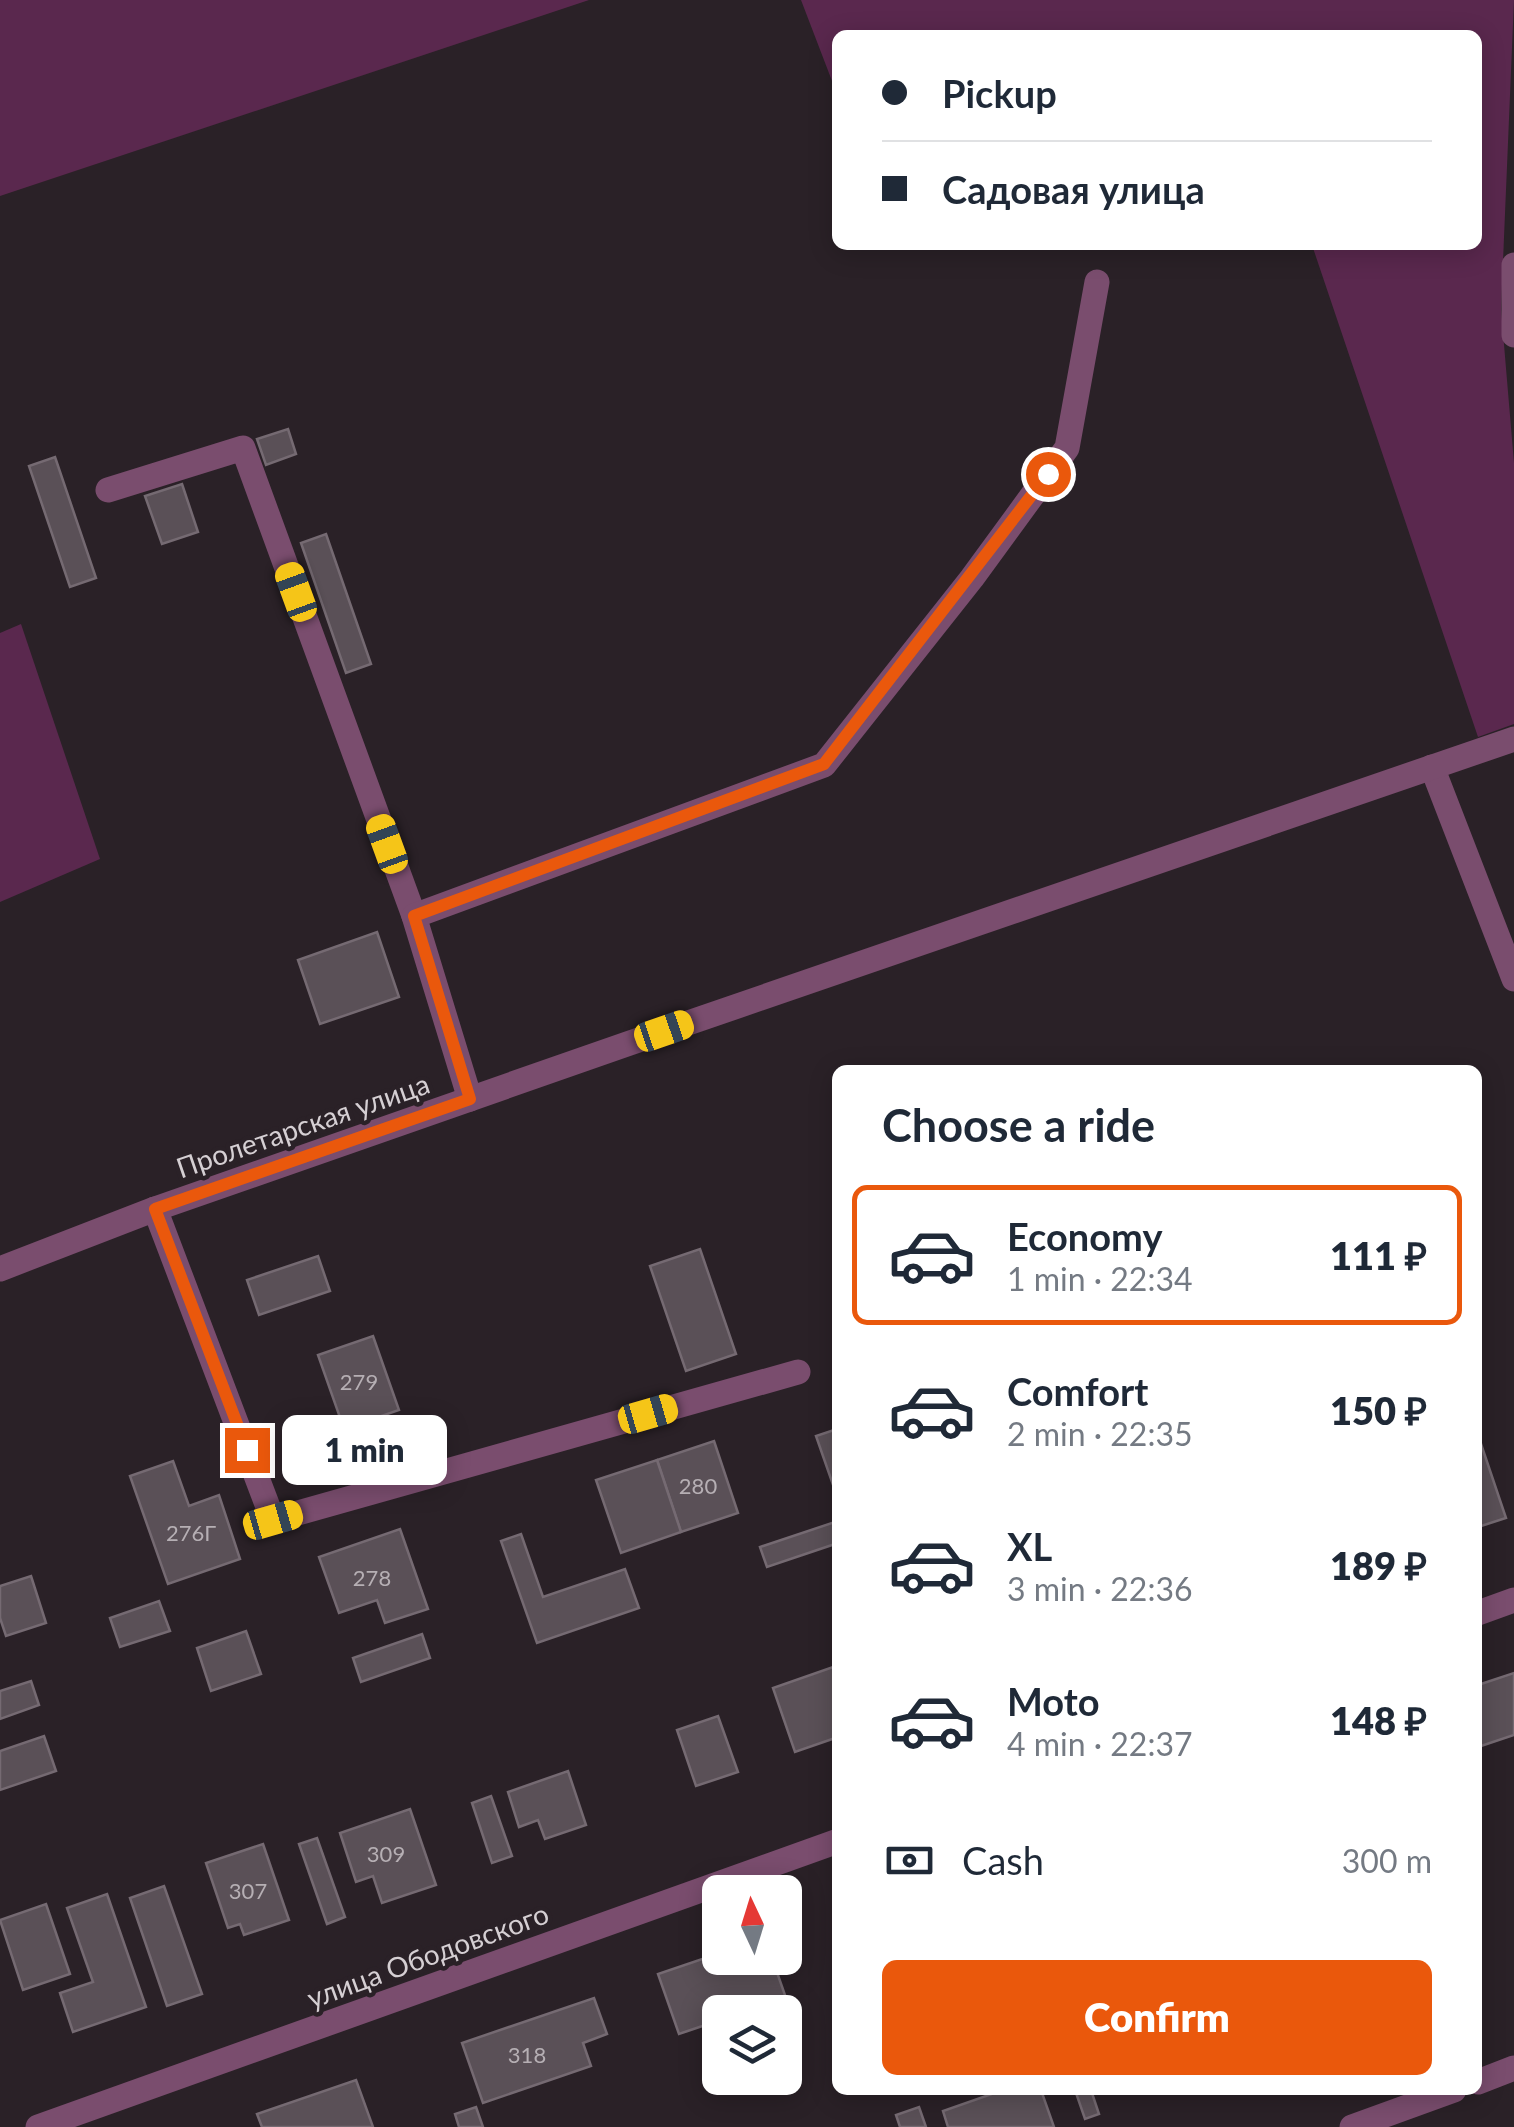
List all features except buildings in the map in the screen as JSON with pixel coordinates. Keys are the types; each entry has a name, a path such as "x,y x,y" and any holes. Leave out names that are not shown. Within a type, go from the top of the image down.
{"street":[{"path":"1514,265 1514,335"},
{"path":"414,916 824,764 972,578 1067,448 1098,282"},
{"path":"108,490 243,448 414,916 470,1099"},
{"path":"1514,739 1432,766 1514,979"},
{"name":"Пролетарская улица","path":"0,1269 155,1209 1432,766"},
{"path":"155,1209 273,1520 798,1372"},
{"path":"1482,1612 1514,1600"},
{"name":"улица Ободовского","path":"38,2127 832,1844"},
{"path":"1482,2080 1514,2068"},
{"path":"1352,2127 1440,2095"}],"shaded area":[{"path":"0,0 589,0 0,196"},
{"path":"801,0 1514,0 1501,309 1514,463 1514,724 1478,737 1314,250 1482,250 1482,30 832,30 832,81"},
{"path":"21,624 100,859 0,902 0,633"}],"route":[{"path":"247,1450 155,1209 470,1099 414,916 824,764 972,578 1048,474"}]}
